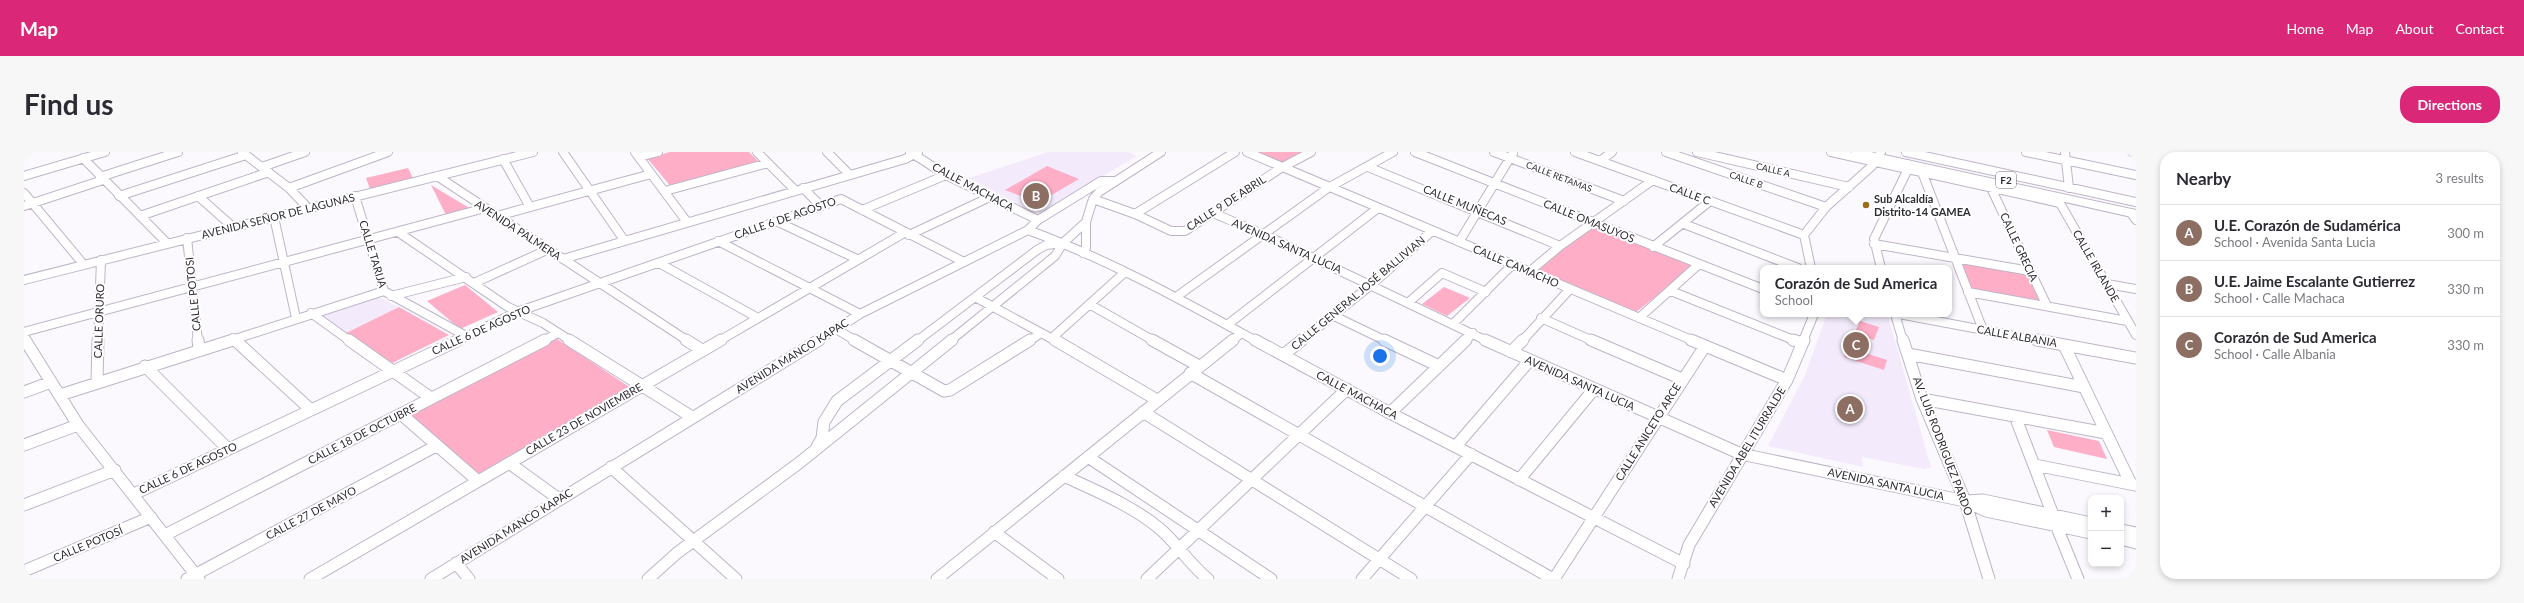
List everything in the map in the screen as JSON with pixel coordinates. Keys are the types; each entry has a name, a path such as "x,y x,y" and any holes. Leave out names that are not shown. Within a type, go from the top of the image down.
{"highway":[{"name":"F2","path":"1856,152 1923,164 2135,214"},
{"name":"F2","path":"1879,155 1906,166 1923,164 2058,200 2135,214"}],"street":[{"path":"24,176 105,152"},
{"path":"28,205 178,152"},
{"path":"140,216 198,196 305,152"},
{"path":"289,188 388,152"},
{"name":"AVENIDA SEÑOR DE LAGUNAS","path":"24,280 533,152"},
{"path":"563,152 624,240"},
{"path":"658,152 637,155 687,222"},
{"path":"757,152 768,163 820,205"},
{"path":"827,152 849,174"},
{"name":"AVENIDA MANCO KAPAC","path":"431,579 860,314 1028,230 1038,220 1101,181 1113,181 1161,152"},
{"path":"1135,214 1235,152"},
{"name":"CALLE CAMACHO","path":"1247,152 1328,188 1787,380"},
{"name":"CALLE 9 DE ABRIL","path":"1093,199 1179,232 1185,231 1281,168 1311,152"},
{"path":"1176,297 1328,188 1393,152"},
{"name":"CALLE OMASUYOS","path":"1416,152 1594,224 1760,288"},
{"name":"CALLE RETAMAS","path":"1494,152 1511,155 1624,201"},
{"name":"CALLE C","path":"1575,152 1804,235"},
{"path":"1600,161 1612,152"},
{"name":"CALLE B","path":"1666,152 1826,207"},
{"path":"1831,152 1879,155"},
{"path":"1906,152 1923,164 1991,188 2058,200"},
{"path":"2026,152 2065,156 2136,175"},
{"path":"119,196 244,153 289,188 308,208"},
{"path":"563,259 849,174 905,159 914,153"},
{"name":"CALLE MACHACA","path":"914,153 946,175 1038,220"},
{"name":"CALLE A","path":"1702,153 1849,187"},
{"path":"1459,242 1479,211 1511,155"},
{"path":"1810,265 1804,235 1826,207 1849,187 1879,155"},
{"path":"2065,156 2069,188"},
{"path":"83,158 167,243"},
{"path":"502,159 530,207"},
{"path":"665,191 768,163"},
{"path":"1923,164 2069,188 2136,202"},
{"path":"1923,164 1955,258 1983,330"},
{"path":"1880,265 1874,239 1906,166"},
{"name":"CALLE MUÑECAS","path":"1368,167 1479,211 1560,246"},
{"path":"497,216 651,174"},
{"path":"862,210 946,175"},
{"name":"AVENIDA PALMERA","path":"437,176 549,249 598,284 702,350"},
{"path":"1529,272 1560,246 1594,224 1653,180"},
{"path":"1083,253 1086,248 1086,222 1093,199 1113,181"},
{"name":"CALLE GRECIA","path":"1991,188 2047,306"},
{"path":"24,193 28,205 84,265"},
{"path":"198,196 233,227"},
{"name":"CALLE TARIJA","path":"355,196 387,294 466,336"},
{"name":"CALLE 23 DE NOVIEMBRE","path":"310,579 857,259 990,196"},
{"name":"CALLE 6 DE AGOSTO","path":"134,494 517,312 840,199 862,210"},
{"name":"CALLE IRLANDE","path":"2058,200 2136,335"},
{"path":"1653,247 1684,224 1710,201"},
{"path":"24,332 485,208"},
{"path":"1227,325 1378,208"},
{"path":"862,210 964,262"},
{"name":"AVENIDA SANTA LUCIA","path":"1213,213 1263,234 1409,302 1511,352 1741,454 1965,501 1986,510 2055,520 2088,523"},
{"path":"274,217 296,318"},
{"path":"776,221 857,259"},
{"path":"648,579 659,567 817,447 1055,256 1063,243 1079,226 1086,222"},
{"path":"1684,224 1790,265"},
{"name":"CALLE MACHACA","path":"1028,230 1063,243 1176,297 1390,413 1456,446 1594,520 1684,564"},
{"name":"CALLE GENERAL JOSÉ BALLIVIAN","path":"1283,355 1371,285 1432,231"},
{"path":"398,232 517,312 543,323 692,417"},
{"name":"CALLE POTOSI","path":"187,238 199,349"},
{"path":"718,241 860,314"},
{"path":"817,447 822,438 824,422 837,401 1037,250 1046,245 1063,243"},
{"path":"1874,244 2030,271"},
{"path":"474,283 549,249"},
{"name":"CALLE ORURO","path":"97,381 101,260"},
{"path":"659,263 758,318"},
{"path":"1454,323 1512,265"},
{"path":"1639,318 1671,291 1698,265"},
{"path":"1052,338 1124,273"},
{"path":"1409,302 1442,273 1486,292"},
{"path":"60,395 97,381 296,318 387,294 466,277"},
{"path":"2107,284 2136,289"},
{"path":"1511,352 1570,289"},
{"path":"1671,291 1802,343"},
{"path":"1968,292 2128,320"},
{"path":"975,297 994,305 1157,400"},
{"path":"1090,305 1299,434 1554,579"},
{"path":"311,314 431,398"},
{"path":"1332,315 1439,366"},
{"name":"AVENIDA ABEL ITURRALDE","path":"1678,579 1689,545 1741,454 1787,380 1813,317"},
{"name":"AV. LUIS RODRIGUEZ PARDO","path":"1896,317 1922,399 1965,501 1989,579"},
{"name":"CALLE ALBANIA","path":"1914,317 2136,358"},
{"path":"1542,318 1682,379"},
{"path":"836,329 944,391 950,390 1040,333"},
{"name":"CALLE 18 DE OCTUBRE","path":"165,535 558,333"},
{"path":"937,579 1241,333"},
{"path":"1390,413 1473,333"},
{"path":"24,338 78,425 152,517 194,577"},
{"path":"233,338 311,410"},
{"path":"2064,345 2106,433 2133,485"},
{"name":"CALLE ANICETO ARCE","path":"1554,579 1594,520 1657,418 1705,346"},
{"path":"1908,354 2084,387"},
{"path":"1456,446 1530,360"},
{"path":"146,366 228,449"},
{"path":"24,392 50,382"},
{"path":"1519,480 1594,389"},
{"path":"1147,579 1178,552 1251,480 1347,390"},
{"path":"1922,399 2106,433"},
{"path":"1143,412 1411,579"},
{"path":"401,414 436,446 478,480"},
{"path":"2016,416 2078,579"},
{"path":"24,445 78,425"},
{"name":"CALLE 27 DE MAYO","path":"194,577 436,446"},
{"path":"1362,579 1470,454"},
{"path":"1088,457 1198,532 1271,579"},
{"path":"509,463 559,499"},
{"path":"2035,466 2133,485"},
{"path":"611,467 736,579"},
{"path":"24,505 115,470"},
{"path":"1064,476 1106,495 1158,528 1195,570 1208,579"},
{"name":"CALLE POTOSÍ","path":"24,570 152,517"},
{"name":"AVENIDA SANTA LUCIA","path":"2055,520 2088,532"},
{"path":"2124,531 2136,533"},
{"path":"994,532 1058,579"},
{"path":"2124,540 2136,543"},
{"path":"456,563 470,579"}],"shaded area":[{"path":"670,152 749,152 760,163 672,188 647,158"},
{"path":"1048,152 1128,152 1137,156 1040,213 1033,213 969,178"},
{"path":"1252,152 1304,152 1281,164"},
{"path":"1047,166 1079,179 1038,203 1005,190"},
{"path":"408,168 413,178 370,189 366,178"},
{"path":"431,185 471,209 447,217"},
{"path":"1594,225 1695,265 1635,313 1533,270"},
{"path":"1961,262 2027,274 2040,301 1971,290"},
{"path":"465,285 498,312 460,329 427,301"},
{"path":"1444,287 1470,298 1447,316 1422,304"},
{"path":"374,295 399,307 344,334 315,312"},
{"path":"399,307 449,335 386,366 344,334"},
{"path":"1826,317 1888,317 1931,467 1924,469 1862,457 1863,467 1768,446 1805,375"},
{"path":"1860,321 1879,327 1874,340 1854,334"},
{"path":"554,337 631,388 478,476 408,416"},
{"path":"1847,347 1887,360 1884,370 1844,357"},
{"path":"2047,430 2099,441 2107,459 2054,447"}],"place":[{"name":"U.E. Jaime Escalante Gutierrez","path":"1036,196"},
{"name":"Sub Alcaldía Distrito-14 GAMEA","path":"1866,205"},
{"name":"Corazón de Sud America","path":"1856,345"},
{"name":"U.E. Corazón de Sudamérica","path":"1850,409"}]}
